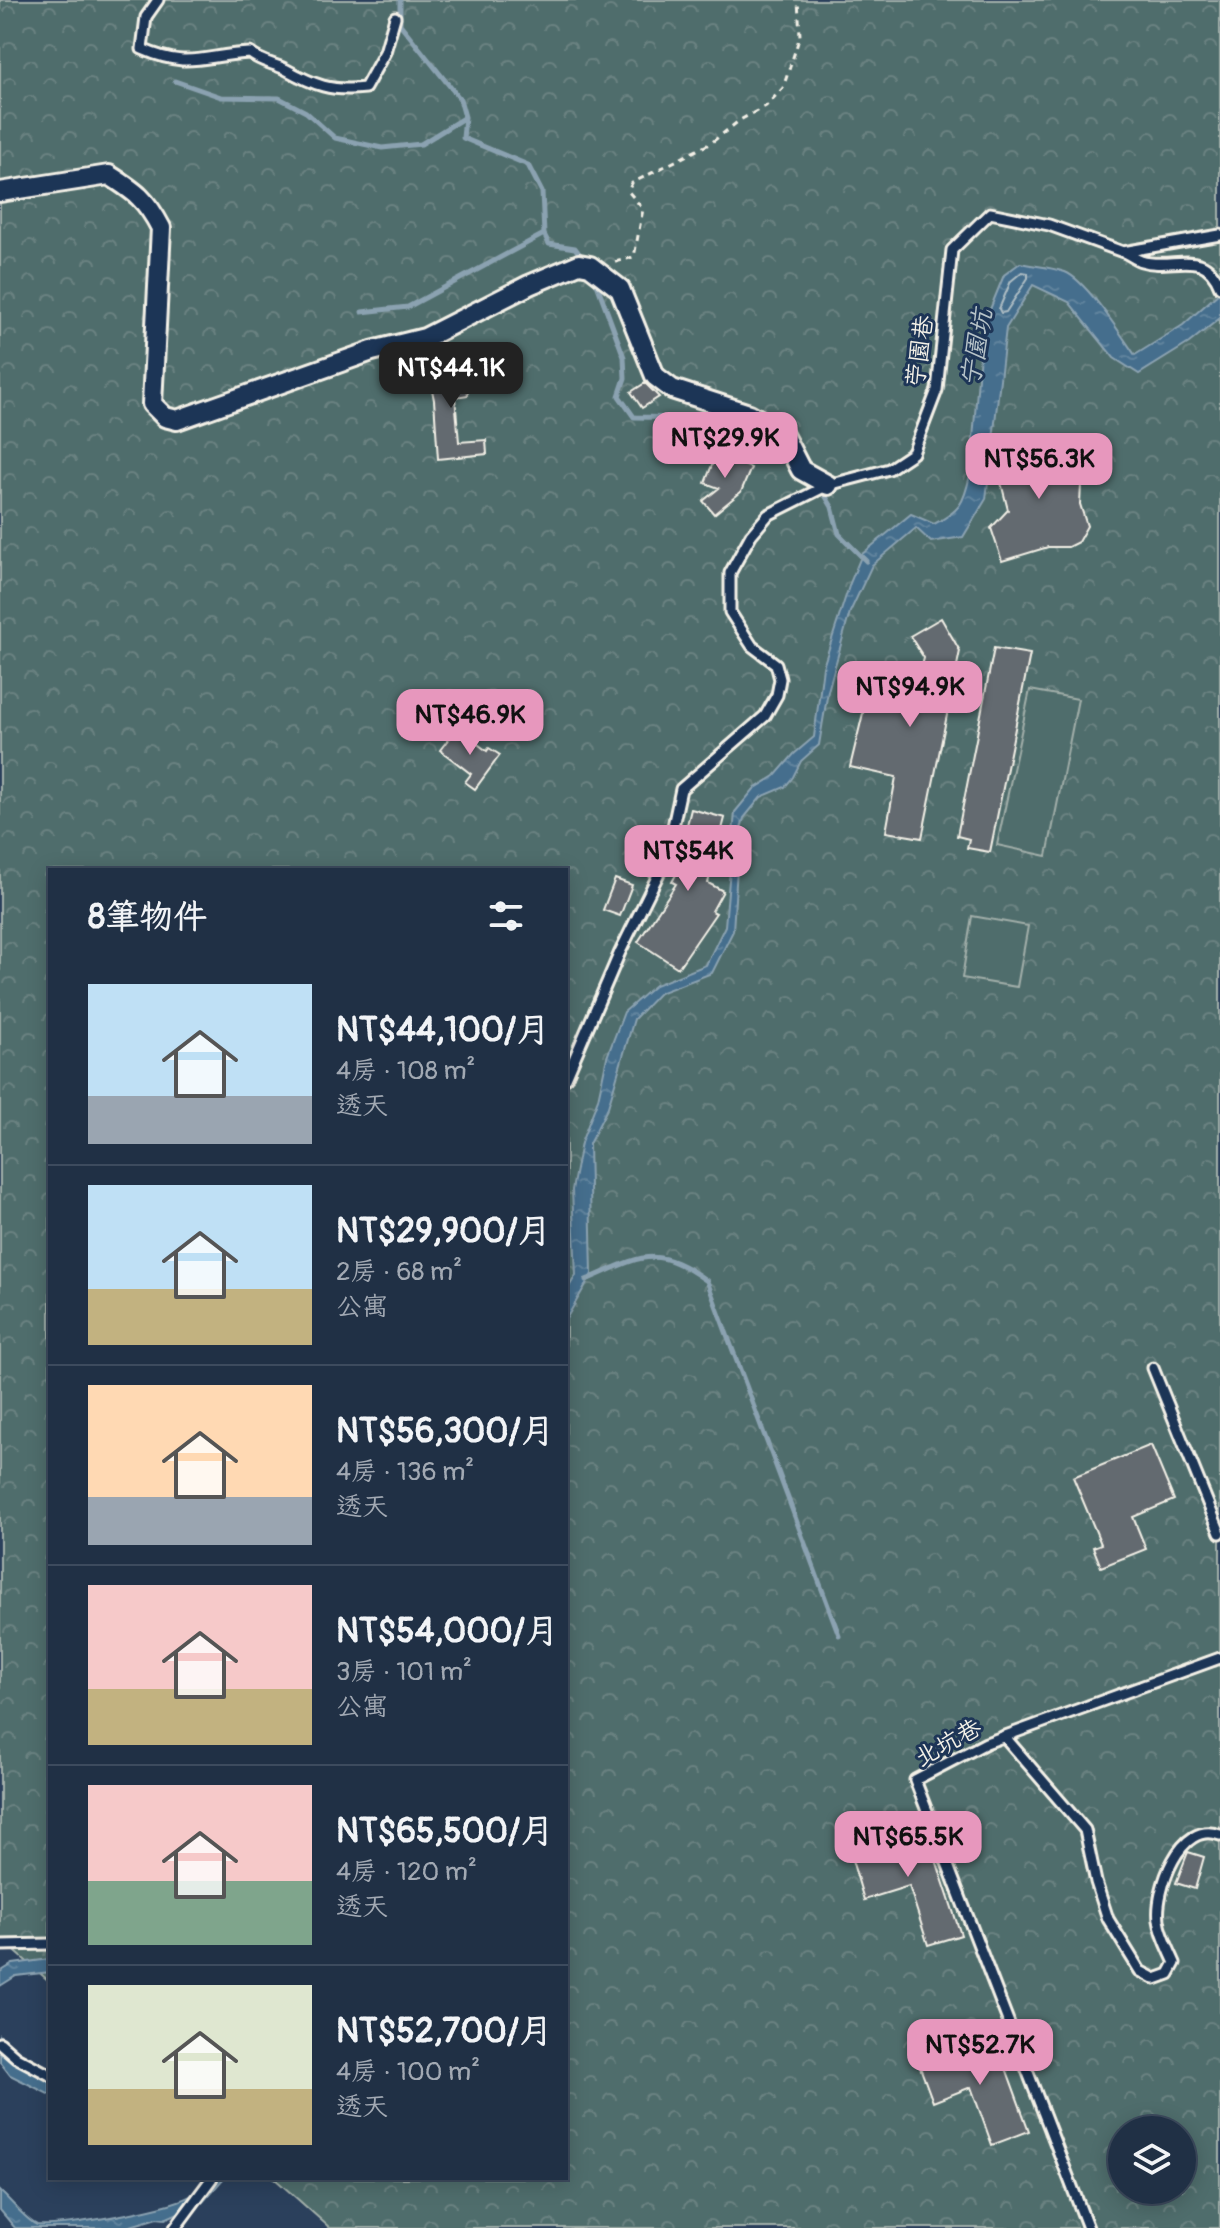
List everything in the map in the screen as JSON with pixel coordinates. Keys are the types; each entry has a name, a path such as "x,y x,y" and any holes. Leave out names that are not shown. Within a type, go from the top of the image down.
{"street":[{"path":"0,192 109,175 142,196 150,205 161,228 152,404 165,417 177,420 372,351 425,338 529,285 579,264 590,266 620,289 655,376 672,389 749,414 782,433 801,470 828,485"}],"lane":[{"path":"158,0 146,17 142,49 164,59 190,62 225,54 250,53 262,63 282,67 305,81 348,90 365,88 385,52 395,17"},
{"name":"苧園巷","path":"568,1073 620,952 666,859 681,789 765,716 777,695 780,679 776,664 752,646 730,612 730,573 751,535 768,515 828,485 889,469 913,453 937,390 952,250 990,213 1049,225 1123,252 1220,235"},
{"path":"1123,252 1143,262 1199,263 1215,275 1220,287"},
{"path":"1153,1368 1220,1533"},
{"name":"北坑巷","path":"1088,2228 915,1780 1004,1736 1220,1658"},
{"path":"1004,1736 1085,1830 1108,1919 1140,1971 1155,1979 1169,1974 1175,1963 1159,1921 1159,1896 1168,1871 1192,1837 1205,1832 1220,1835"},
{"path":"0,1945 48,1944"},
{"path":"0,2043 16,2057 48,2074"},
{"path":"175,2228 211,2180"}],"path":[{"path":"590,266 634,257 643,209 628,191 632,183 711,143 740,120 766,106 783,88 800,36 798,0"}],"green space":[{"path":"0,0 1220,0 1220,2228 330,2228 276,2180 568,2180 568,868 48,868 48,1980 0,1938"},
{"path":"1030,690 1078,699 1047,856 997,845"},
{"path":"972,916 1028,926 1017,987 962,978"}],"water":[{"path":"1020,263 1060,270 1074,277 1103,309 1135,355 1183,325 1220,292 1220,318 1189,343 1139,374 1114,358 1069,302 1033,285 1006,328 986,499 963,537 931,542 916,528 872,565 850,612 828,691 819,745 801,761 785,787 761,797 744,818 739,836 733,931 712,973 659,993 634,1019 608,1107 589,1144 592,1274 568,1316 568,1289 576,1275 572,1190 581,1143 598,1099 607,1057 624,1012 655,985 706,965 725,926 735,812 754,789 775,776 814,737 823,667 862,554 911,514 934,524 950,515 963,499 970,475 982,329 1004,275"},
{"path":"48,1959 48,1972 16,1976 0,1986 0,1972 13,1964"},
{"path":"0,2036 11,2051 48,2079 48,2094 10,2075 0,2062"},
{"path":"205,2180 222,2180 203,2202 165,2219 157,2218 124,2228 15,2228 0,2210 0,2191 33,2223 49,2225 143,2211 184,2199 196,2192"}],"building":[{"path":"463,359 468,395 455,397 459,442 486,440 487,454 438,459 434,400 427,364"},
{"path":"645,383 659,397 642,408 631,392"},
{"path":"1044,439 1058,444 1069,454 1081,485 1080,504 1087,526 1078,542 1068,547 1048,547 1002,561 991,528 1008,510 998,471 1008,464 1021,446"},
{"path":"719,447 733,452 730,459 751,468 741,492 714,514 703,501 719,488 705,483"},
{"path":"941,618 960,651 922,838 886,832 896,777 850,767 872,676 917,686 924,658 910,636"},
{"path":"994,648 1030,654 990,852 967,848 969,839 957,836"},
{"path":"457,728 487,751 489,748 500,755 475,789 465,782 471,774 440,750"},
{"path":"691,809 725,818 708,883 723,891 712,911 716,913 678,968 638,942 676,884 672,882 683,862 678,861"},
{"path":"615,879 632,885 620,916 603,910"},
{"path":"1151,1445 1174,1500 1133,1517 1146,1549 1101,1567 1093,1547 1101,1544 1073,1477"},
{"path":"925,1827 961,1935 928,1945 909,1886 864,1900 849,1850"},
{"path":"1188,1852 1204,1857 1195,1889 1176,1883"},
{"path":"995,2038 1029,2131 992,2145 971,2087 933,2102 920,2067"}],"waterway":[{"path":"400,0 400,24 460,99 465,117 463,138 528,165 542,192 544,234 549,244 575,248 584,260"},
{"path":"175,81 221,97 279,98 306,112 335,138 382,148 421,144 465,117"},
{"path":"362,312 408,307 544,234"},
{"path":"595,279 624,357 625,378 619,396 634,417 743,419"},
{"path":"801,452 812,470"},
{"path":"822,490 832,507 839,534 866,561"},
{"path":"586,1280 634,1260 660,1258 689,1269 707,1281 839,1635"}],"water label":[{"name":"宁園坑","path":"977,348"}]}
